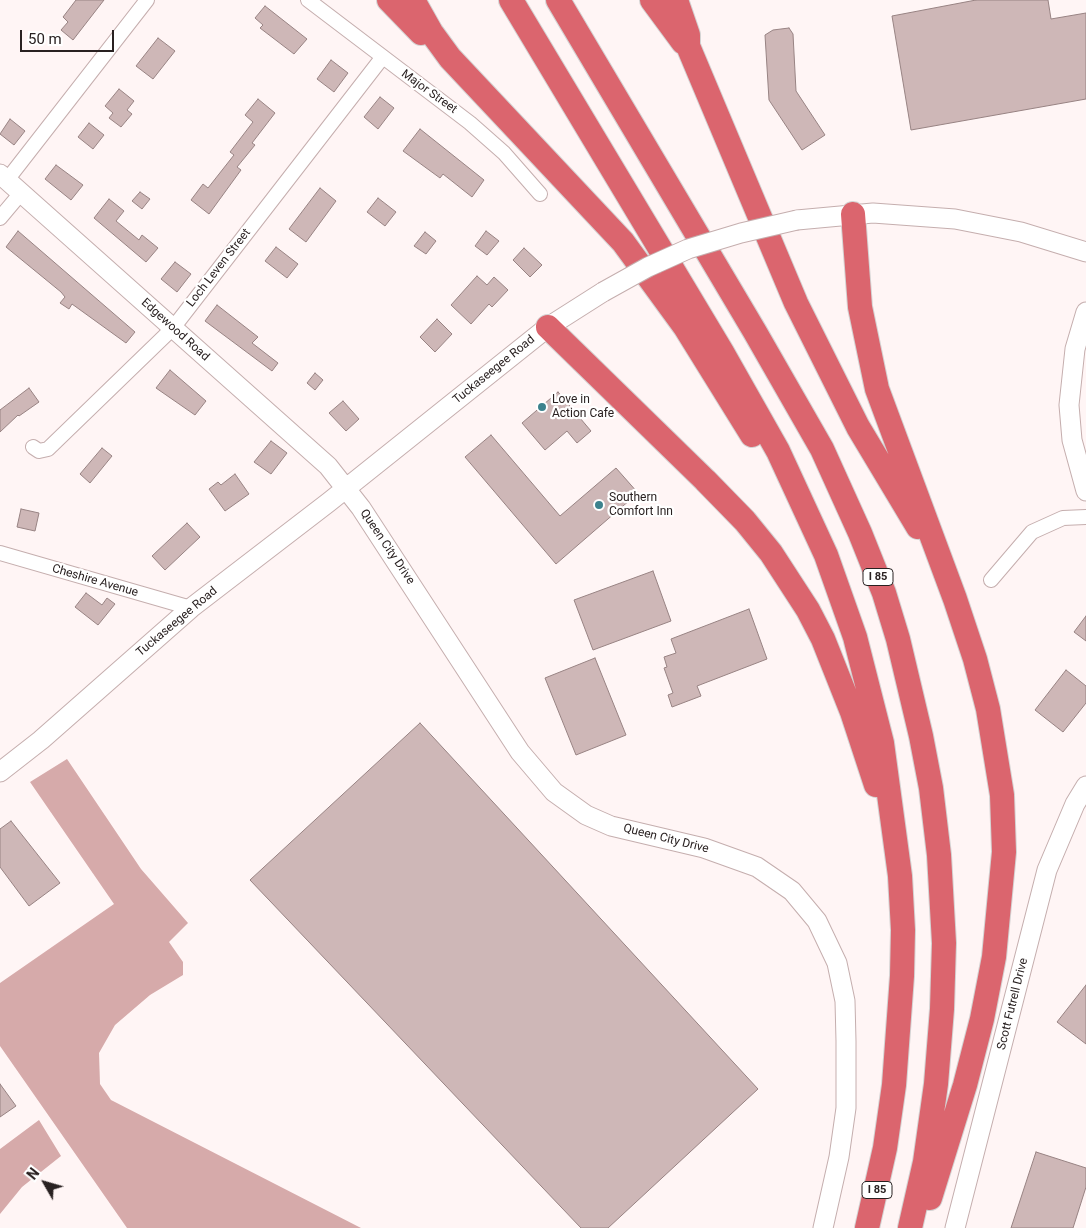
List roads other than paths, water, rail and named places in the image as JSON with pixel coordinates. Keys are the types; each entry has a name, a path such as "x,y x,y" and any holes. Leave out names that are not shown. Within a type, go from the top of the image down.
{"highway":[{"path":"389,0 437,49 450,58"},
{"path":"413,0 431,32 450,58 623,242 684,328 748,428 842,597"},
{"name":"I 85","path":"511,0 762,421 805,505 842,597 867,678 882,743 900,876 902,976 896,1068 885,1148 867,1228"},
{"name":"I 85","path":"558,0 818,441 860,533 884,593 898,639 931,788 939,855 944,943 942,1009 936,1084 925,1162 910,1228"},
{"path":"652,0 680,39 688,46"},
{"path":"676,0 688,35 688,46 796,303 822,359 884,474 944,572"},
{"path":"853,214 860,307 875,381 975,659 988,709 1002,795 1004,852 1000,911 982,1019 947,1150 919,1228"},
{"path":"548,327 744,520 790,581 823,639 852,712 885,816 900,876"}],"street":[{"path":"3,177 147,0"},
{"name":"Major Street","path":"308,0 470,123 504,153 540,194"},
{"name":"Loch Leven Street","path":"33,447 38,451 48,449 173,328 382,58"},
{"name":"Edgewood Road","path":"3,177 328,466 346,488"},
{"path":"0,218 21,193"},
{"name":"Tuckaseegee Road","path":"0,772 40,740 190,608 346,488 548,327 602,292 648,267 688,249 741,233 797,220 853,214 911,214 970,221 1021,232 1086,252"},
{"path":"1086,312 1075,349 1069,405 1072,440 1086,491"},
{"name":"Queen City Drive","path":"346,488 416,591 520,752 554,792 586,815 611,826 704,848 757,867 792,891 817,921 838,963 845,1001 846,1041 844,1118 833,1186 823,1228"},
{"path":"991,580 1032,532 1063,518 1086,517"},
{"name":"Cheshire Avenue","path":"0,553 190,608"},
{"name":"Scott Futrell Drive","path":"956,1228 1047,870 1067,821 1086,786"}],"place":[{"name":"Love in Action Cafe","path":"542,407"},
{"name":"Southern Comfort Inn","path":"599,505"}]}
